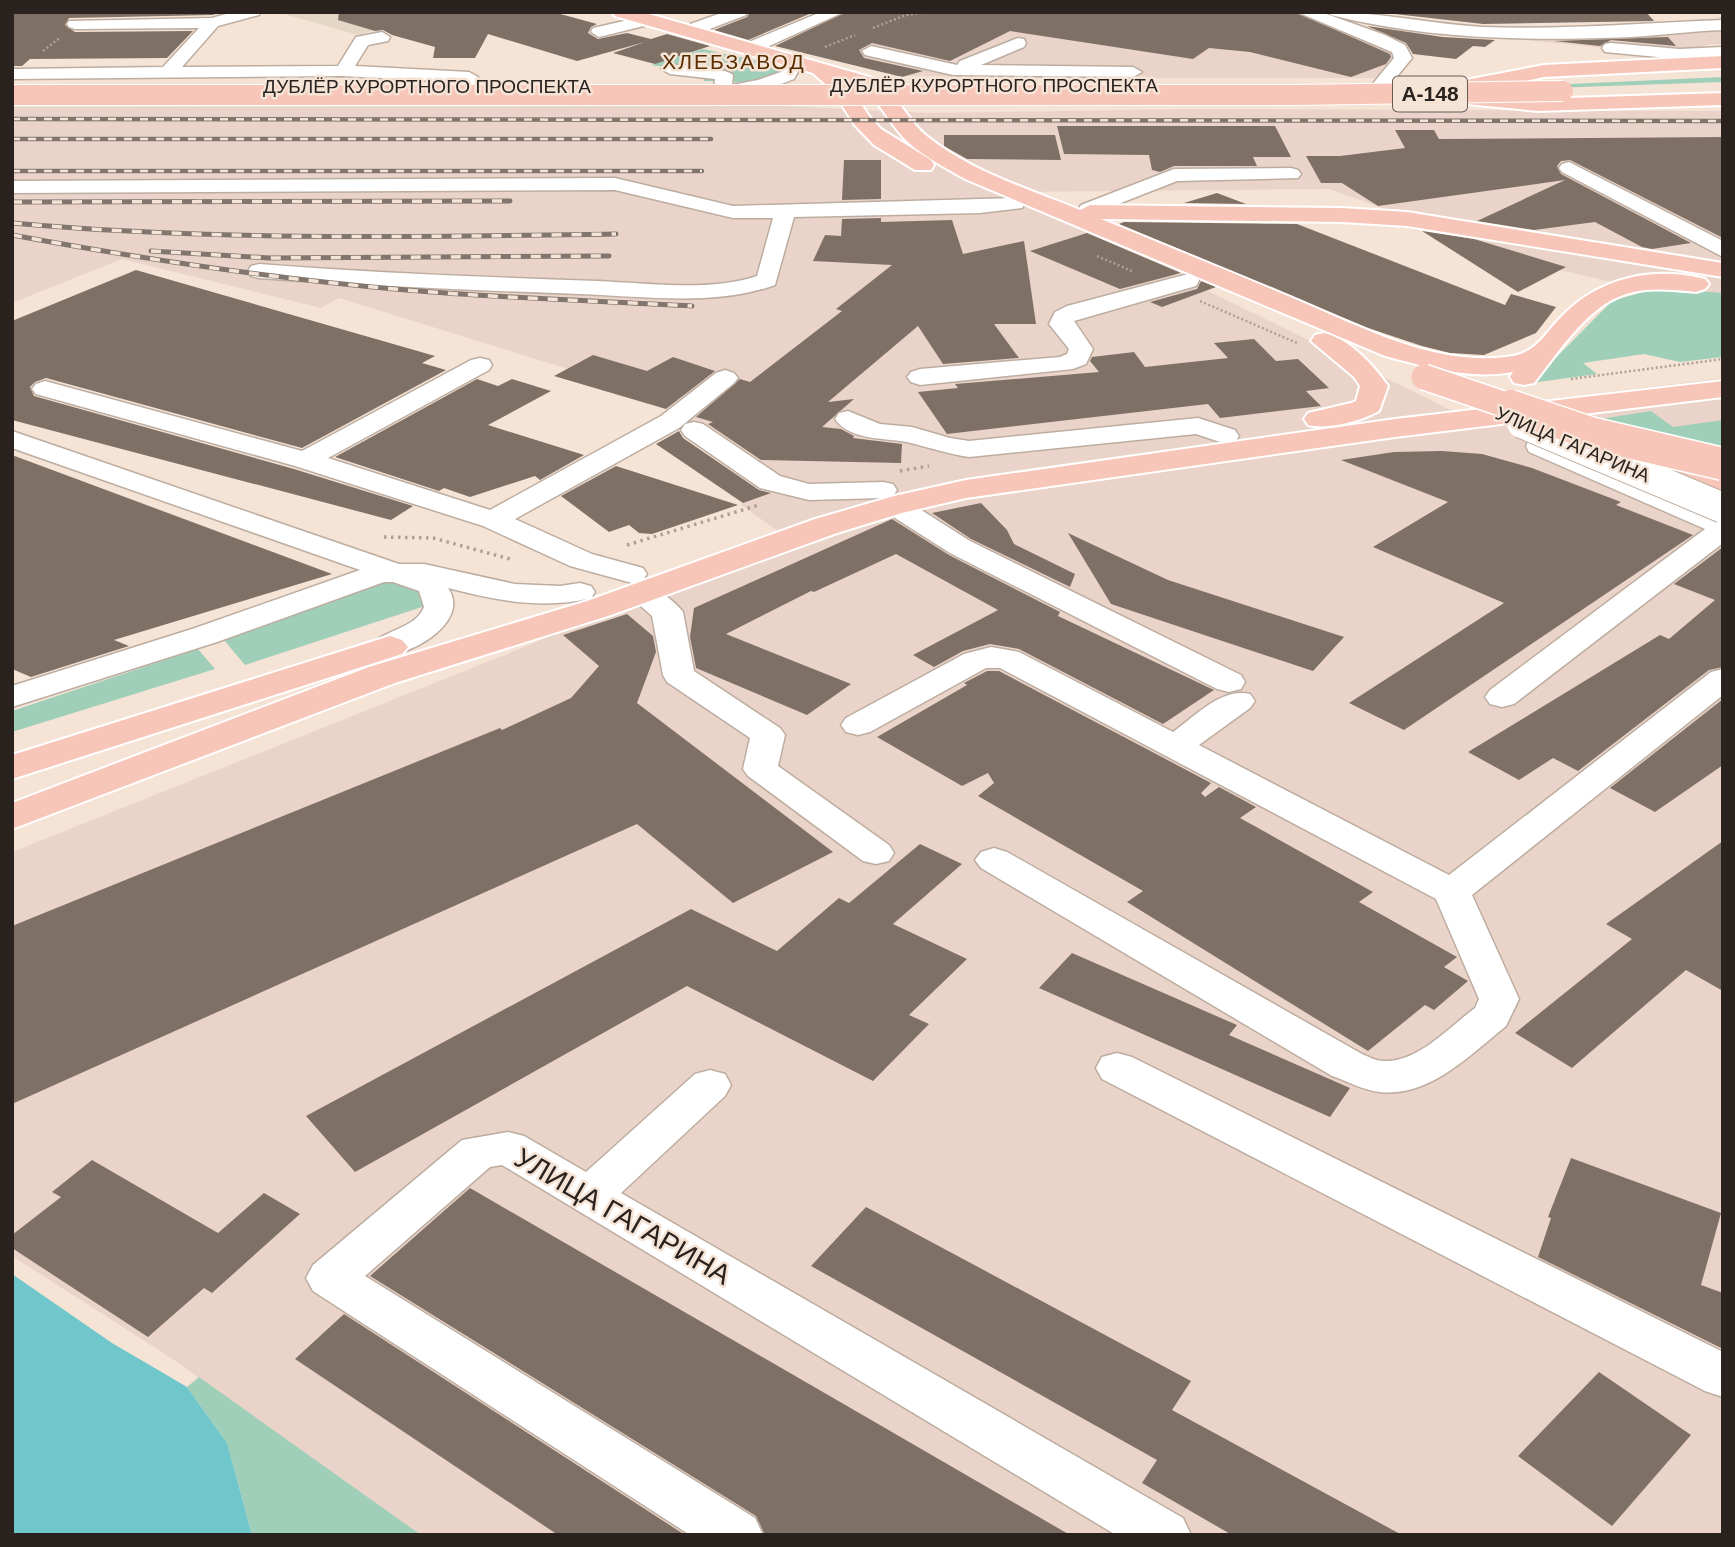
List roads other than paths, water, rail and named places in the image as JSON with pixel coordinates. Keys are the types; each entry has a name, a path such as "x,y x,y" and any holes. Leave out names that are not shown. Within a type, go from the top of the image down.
{"main road":[{"path":"621,12 866,82 881,90 908,131 937,154 973,174 1077,212 1450,374 1452,380 1443,385 1423,385 1021,206"},
{"name":"А-148","path":"1427,92 1451,91 1517,74 1544,71 1723,62"},
{"path":"820,69 845,90 861,120 885,142 942,174 1138,250 1424,377 1590,433 1723,464"},
{"name":"ДУБЛЁР КУРОРТНОГО ПРОСПЕКТА","path":"1558,87 1723,74"},
{"name":"ДУБЛЁР КУРОРТНОГО ПРОСПЕКТА","path":"13,85 1296,95 1558,87 1723,87"},
{"path":"845,90 1427,92"},
{"name":"А-148","path":"1427,92 1484,102 1538,106 1723,99"},
{"path":"1077,212 1342,215 1408,219 1723,270"},
{"path":"1468,404 1507,394 1592,302 1606,293 1655,283 1723,286"},
{"path":"1239,434 1346,414 1369,405 1374,386 1371,377 1324,341"},
{"path":"1395,351 1441,362 1486,368 1526,363 1541,357"},
{"path":"12,768 826,526 888,497 961,473 1468,404 1723,375"},
{"path":"888,497 966,489 1395,428 1723,389"},
{"path":"1395,428 1460,429 1520,437 1723,483"},
{"path":"12,817 383,658 580,593 637,583"}],"street":[{"path":"688,31 740,12"},
{"path":"750,48 836,12"},
{"path":"1305,12 1399,49 1403,58 1375,92"},
{"path":"1337,12 1375,21 1481,30 1622,32 1661,27 1723,25"},
{"path":"75,24 231,16"},
{"path":"175,73 231,16"},
{"path":"175,73 231,16"},
{"path":"599,32 650,20"},
{"path":"1481,30 1521,39 1666,53 1723,52"},
{"path":"1622,32 1643,36 1666,53"},
{"path":"343,71 362,41 382,37"},
{"path":"920,90 927,78 1018,43"},
{"path":"871,51 953,70 1133,72"},
{"path":"727,90 762,85 788,75 792,66 783,58"},
{"path":"670,69 724,75 727,90"},
{"path":"13,85 175,73 343,71 464,75 471,79 463,91"},
{"path":"13,85 463,91 845,90"},
{"path":"12,105 292,103 379,90"},
{"path":"1569,168 1723,250"},
{"path":"1077,212 1174,175 1291,174"},
{"path":"12,187 615,184 733,212 1021,206"},
{"path":"259,271 369,281 642,289 740,289 766,280 785,212"},
{"path":"919,377 1064,365 1077,359 1081,349 1061,324 1063,317 1075,311 1188,281"},
{"path":"305,460 480,365"},
{"name":"УЛИЦА ГАГАРИНА","path":"1424,377 1532,428 1723,508"},
{"path":"493,520 670,422 725,378"},
{"path":"45,389 305,460 493,520 637,583 667,612 679,675 768,735 760,769 876,853"},
{"path":"848,419 875,432 912,435 946,446 969,449 1198,426 1239,434"},
{"path":"694,430 770,482 809,492 888,497 960,547 1234,691 1175,746"},
{"path":"1502,697 1723,527 1520,437"},
{"path":"12,439 430,585 439,594 442,604 436,616 383,658"},
{"path":"12,697 206,635 381,573 424,573 487,589 515,593 580,593"},
{"path":"858,725 975,661 991,657 1020,664 1452,892 1499,999 1492,1016 1430,1064 1409,1074 1379,1077 1347,1065 994,860"},
{"path":"1452,892 1723,679"},
{"path":"1117,1069 1723,1376"},
{"path":"589,1196 710,1086"},
{"name":"УЛИЦА ГАГАРИНА","path":"736,1535 330,1278 478,1152 508,1148 1164,1535"}],"water":[{"path":"12,1274 112,1343 187,1387 227,1443 252,1535 12,1535"}],"railway":[{"path":"12,119 1723,121"},
{"path":"12,139 711,139"},
{"path":"12,171 702,171"},
{"path":"12,202 510,201"},
{"path":"12,223 238,235 389,237 616,234"},
{"path":"12,235 307,280 477,295 692,306"},
{"path":"151,251 269,258 609,256"}],"district":[{"name":"ХЛЕБЗАВОД","path":"734,62"}]}
